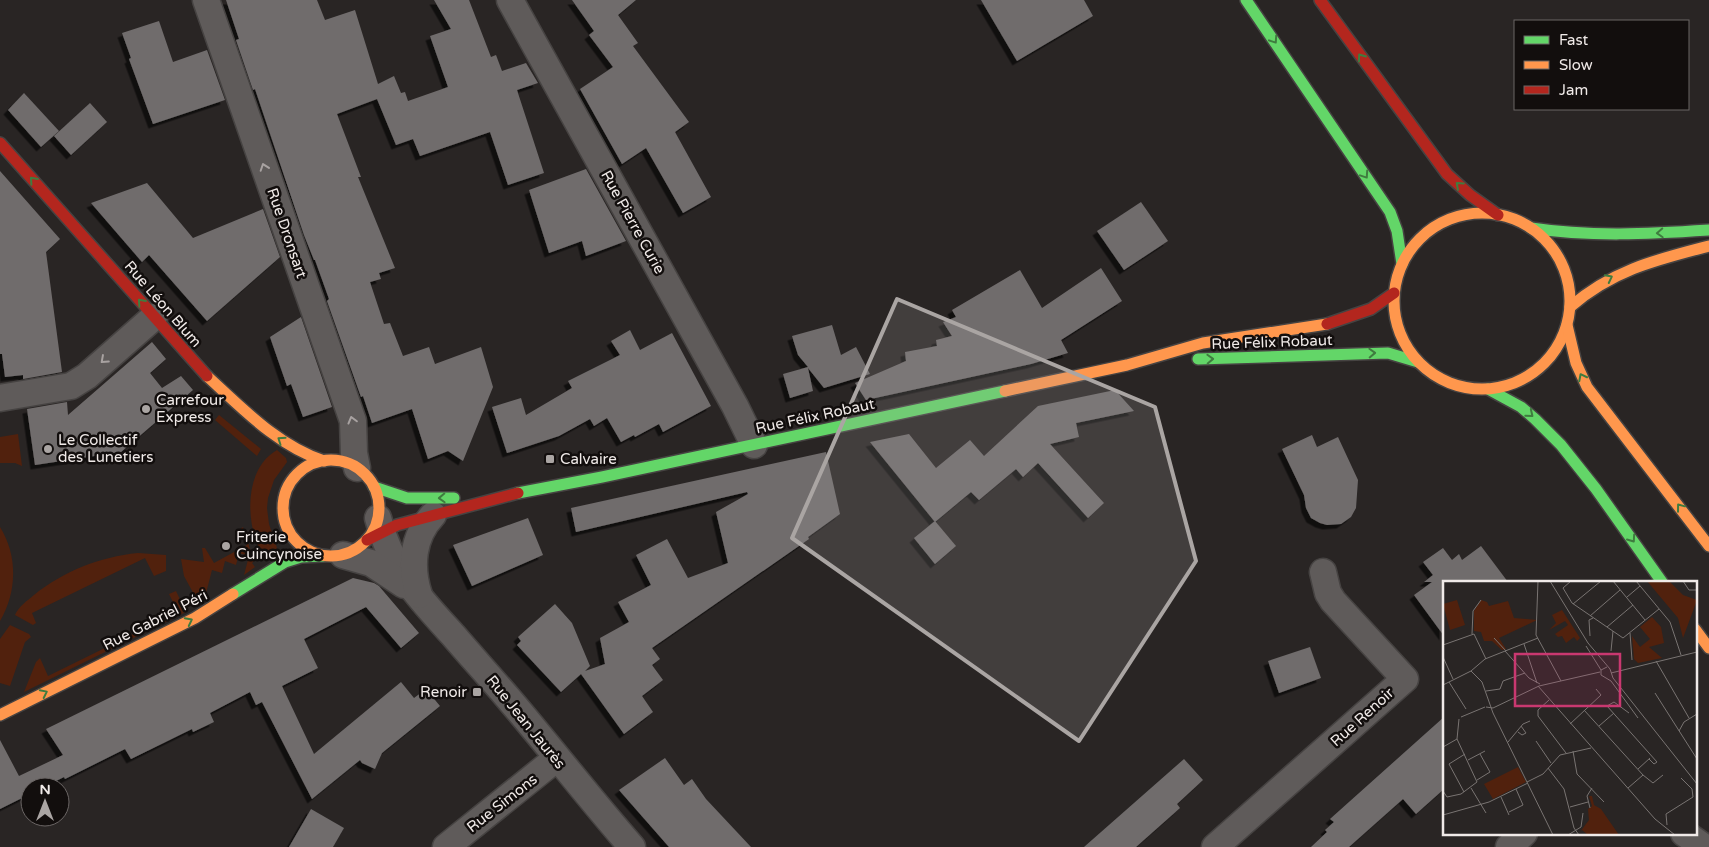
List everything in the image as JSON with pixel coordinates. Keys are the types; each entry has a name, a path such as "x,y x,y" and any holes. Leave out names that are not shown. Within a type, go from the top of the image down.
{"main road":[{"path":"1246,0 1390,212 1397,231 1402,264"},
{"path":"1320,0 1447,174 1470,195 1498,215"},
{"name":"Rue Léon Blum","path":"0,143 208,377 272,434 299,452 324,461"},
{"path":"1469,214 1498,215 1515,220 1531,228 1551,247 1561,262 1567,280 1570,307 1567,325 1554,352 1537,370 1525,378 1507,386 1488,389 1468,388 1450,383 1432,374 1418,362 1406,346 1398,330 1394,312 1394,293 1406,256 1425,234 1441,223 1469,214"},
{"path":"1531,228 1564,233 1599,234 1709,230"},
{"path":"1570,307 1590,289 1618,274 1664,258 1709,246"},
{"name":"Rue Félix Robaut","path":"376,530 508,494 602,477 1126,365 1204,343 1328,324 1371,309 1394,293"},
{"path":"1567,325 1576,363 1587,387 1709,546"},
{"name":"Rue Félix Robaut","path":"1126,365 1190,359 1376,353 1388,353 1418,362"},
{"path":"1488,389 1518,404 1544,425 1561,444 1616,516 1661,581"},
{"path":"338,461 357,468 367,476 374,487 378,499 376,530 356,549 333,555 308,551 296,542 285,523 283,507 286,493 293,479 304,469 317,462 338,461"},
{"name":"Rue Félix Robaut","path":"374,487 397,496 420,499 508,494"},
{"name":"Rue Gabriel Péri","path":"0,714 195,618 285,562 300,557 333,555"},
{"path":"1696,629 1709,648"}],"street":[{"name":"Rue Dronsart","path":"206,0 353,421 354,453 357,468"},
{"name":"Rue Pierre Curie","path":"510,0 735,406 754,445"},
{"path":"0,398 62,388 75,384 87,376 154,316"},
{"name":"Rue Jean Jaurès","path":"420,598 414,577 414,553 418,535 433,515"},
{"name":"Rue Jean Jaurès","path":"376,530 400,572 420,598 632,847"},
{"name":"Rue Jean Jaurès","path":"333,555 365,561 381,568 420,598"},
{"name":"Rue Renoir","path":"1216,847 1405,679 1333,602 1328,593 1323,572"},
{"name":"Rue Simons","path":"446,847 557,758"},
{"path":"1509,847 1523,834"},
{"path":"1685,834 1704,847"}],"highlighted area":[{"path":"897,299 1155,407 1196,561 1079,741 792,538"}],"shaded area":[{"path":"219,415 261,449 257,456 215,420"},
{"path":"18,434 22,466 15,463 0,463 0,437"},
{"path":"277,450 286,458 287,462 274,480 268,498 269,524 277,548 269,559 266,554 263,556 257,544 253,529 250,499 258,470 266,459"},
{"path":"0,527 10,550 13,574 10,598 0,621"},
{"path":"243,527 255,560 252,563 255,567 244,575 249,556 239,553 236,565 225,561 222,573 212,570 204,601 196,598 184,576 181,559 204,562 202,548 205,548 214,563 247,545 239,530"},
{"path":"138,553 166,555 166,571 154,576 145,558 32,613 36,623 33,625 15,615 21,606 45,586 70,572 110,558"},
{"path":"176,591 186,612 24,692 36,662 40,658 48,676 178,612 169,594"},
{"path":"10,625 29,634 31,637 25,642 10,686 0,683 0,639"}],"building":[{"path":"226,0 317,0 325,20 355,10 378,84 394,76 401,93 405,92 408,101 448,87 430,36 451,29 434,0 469,0 491,57 496,55 502,71 526,63 538,83 517,90 544,173 508,185 490,132 420,156 413,139 396,145 377,99 337,114 361,177 358,177 395,268 379,273 381,279 370,282 384,324 390,323 403,356 429,347 435,364 481,347 493,387 463,461 448,451 428,459 412,409 372,423 327,301 329,299 304,235 255,89 253,90 236,40 239,39"},
{"path":"572,0 636,0 618,15 638,43 633,46 689,122 675,132 711,197 683,213 646,148 622,164 580,89 613,67 589,35 594,31"},
{"path":"981,0 1084,0 1093,16 1017,61"},
{"path":"159,21 173,62 207,50 225,100 153,124 129,59 131,58 122,33"},
{"path":"24,93 59,131 41,147 8,110"},
{"path":"90,103 107,122 71,155 54,136"},
{"path":"586,169 626,241 586,256 582,241 549,253 529,190"},
{"path":"0,171 60,239 46,252 62,372 23,379 23,375 5,377 2,354 0,354"},
{"path":"147,183 193,238 263,209 280,257 207,321 149,255 142,262 91,203"},
{"path":"1141,202 1168,241 1124,270 1097,231"},
{"path":"1101,268 1122,301 1061,340 1068,353 1031,364 866,400 855,383 906,361 905,352 937,346 936,340 952,336 943,322 956,317 952,310 1020,270 1042,308"},
{"path":"301,317 332,407 303,417 291,384 287,386 270,337"},
{"path":"832,325 841,355 856,347 870,374 824,388 808,368 813,391 790,398 783,374 808,367 798,355 792,336"},
{"path":"630,330 640,350 672,333 711,406 663,432 659,424 621,442 607,418 594,426 590,419 559,436 507,453 492,407 521,398 526,415 572,388 568,381 620,355 611,341"},
{"path":"152,342 166,359 150,373 162,388 181,376 193,390 121,452 35,465 27,409 67,402 68,415"},
{"path":"1115,390 1134,411 1076,423 1079,437 1050,444 1104,503 1088,518 1038,463 1023,477 1016,469 979,500 971,492 935,522 870,442 909,434 936,468 970,440 984,456 1038,406"},
{"path":"1312,435 1317,447 1338,437 1358,480 1356,508 1351,517 1341,524 1327,525 1311,518 1306,508 1304,495 1282,449"},
{"path":"826,452 840,514 808,537 809,539 652,648 660,659 652,665 663,680 642,696 653,712 624,734 581,674 561,692 517,645 521,641 518,637 555,604 572,623 590,666 585,671 605,664 600,638 629,622 618,602 651,585 636,555 667,539 688,578 728,563 716,512 748,494 747,492 576,532 571,508"},
{"path":"528,518 543,555 472,586 453,545"},
{"path":"935,521 956,546 935,564 914,538"},
{"path":"1481,546 1507,581 1443,581 1443,635 1414,595 1432,582 1424,582 1433,575 1423,562 1443,548 1452,560 1459,554 1462,560"},
{"path":"353,578 379,586 419,633 401,648 366,607 304,639 318,668 282,686 314,754 401,682 414,698 426,689 440,706 382,753 375,769 362,763 360,760 312,799 262,702 256,705 250,692 210,713 214,722 193,732 192,729 131,759 125,749 69,777 20,777 20,799 0,809 0,740 19,776 63,755 46,729"},
{"path":"1310,647 1321,678 1279,693 1268,661"},
{"path":"1443,718 1443,790 1416,814 1403,799 1349,847 1311,847 1327,832 1325,830 1334,822 1330,819"},
{"path":"665,758 684,785 692,779 706,799 751,847 669,847 619,790"},
{"path":"1184,759 1203,780 1177,804 1180,808 1136,847 1084,847"},
{"path":"311,809 344,828 333,847 289,847"}],"traffic: fast":[{"path":"1246,0 1390,212 1397,231 1402,264"},
{"path":"1531,228 1597,234 1709,230"},
{"path":"1198,359 1388,353 1418,362"},
{"path":"1488,389 1521,407 1561,445 1596,489 1661,581"},
{"path":"518,493 602,477 1005,391"},
{"path":"374,487 407,498 454,498"},
{"path":"233,594 285,562 301,557 323,556"}],"traffic: slow":[{"path":"1473,213 1491,213 1524,223 1550,245 1560,259 1566,275 1570,301 1566,327 1560,343 1538,369 1524,379 1508,385 1491,389 1473,389 1440,379 1414,357 1404,343 1398,327 1394,310 1394,292 1404,259 1426,233 1440,223 1456,217 1473,213"},
{"path":"1570,307 1586,294 1619,275 1671,256 1709,246"},
{"path":"1005,391 1127,365 1203,343 1327,324"},
{"path":"1567,325 1576,363 1587,387 1709,546"},
{"path":"207,376 276,436 291,446 324,461"},
{"path":"331,460 349,464 365,474 375,490 379,508 375,526 365,542 349,552 331,556 313,552 297,542 287,526 283,508 287,490 297,474 313,464 331,460"},
{"path":"0,715 195,618 233,594"},
{"path":"1696,630 1709,648"}],"traffic: jam":[{"path":"1320,0 1447,174 1470,195 1498,215"},
{"path":"0,143 207,376"},
{"path":"1327,324 1371,309 1394,293"},
{"path":"367,540 397,525 518,493"}],"place":[{"name":"Carrefour Express","path":"146,409"},
{"name":"Le Collectif des Lunetiers","path":"48,449"},
{"name":"Calvaire","path":"550,459"},
{"name":"Friterie Cuincynoise","path":"226,546"},
{"name":"Renoir","path":"477,692"}]}
